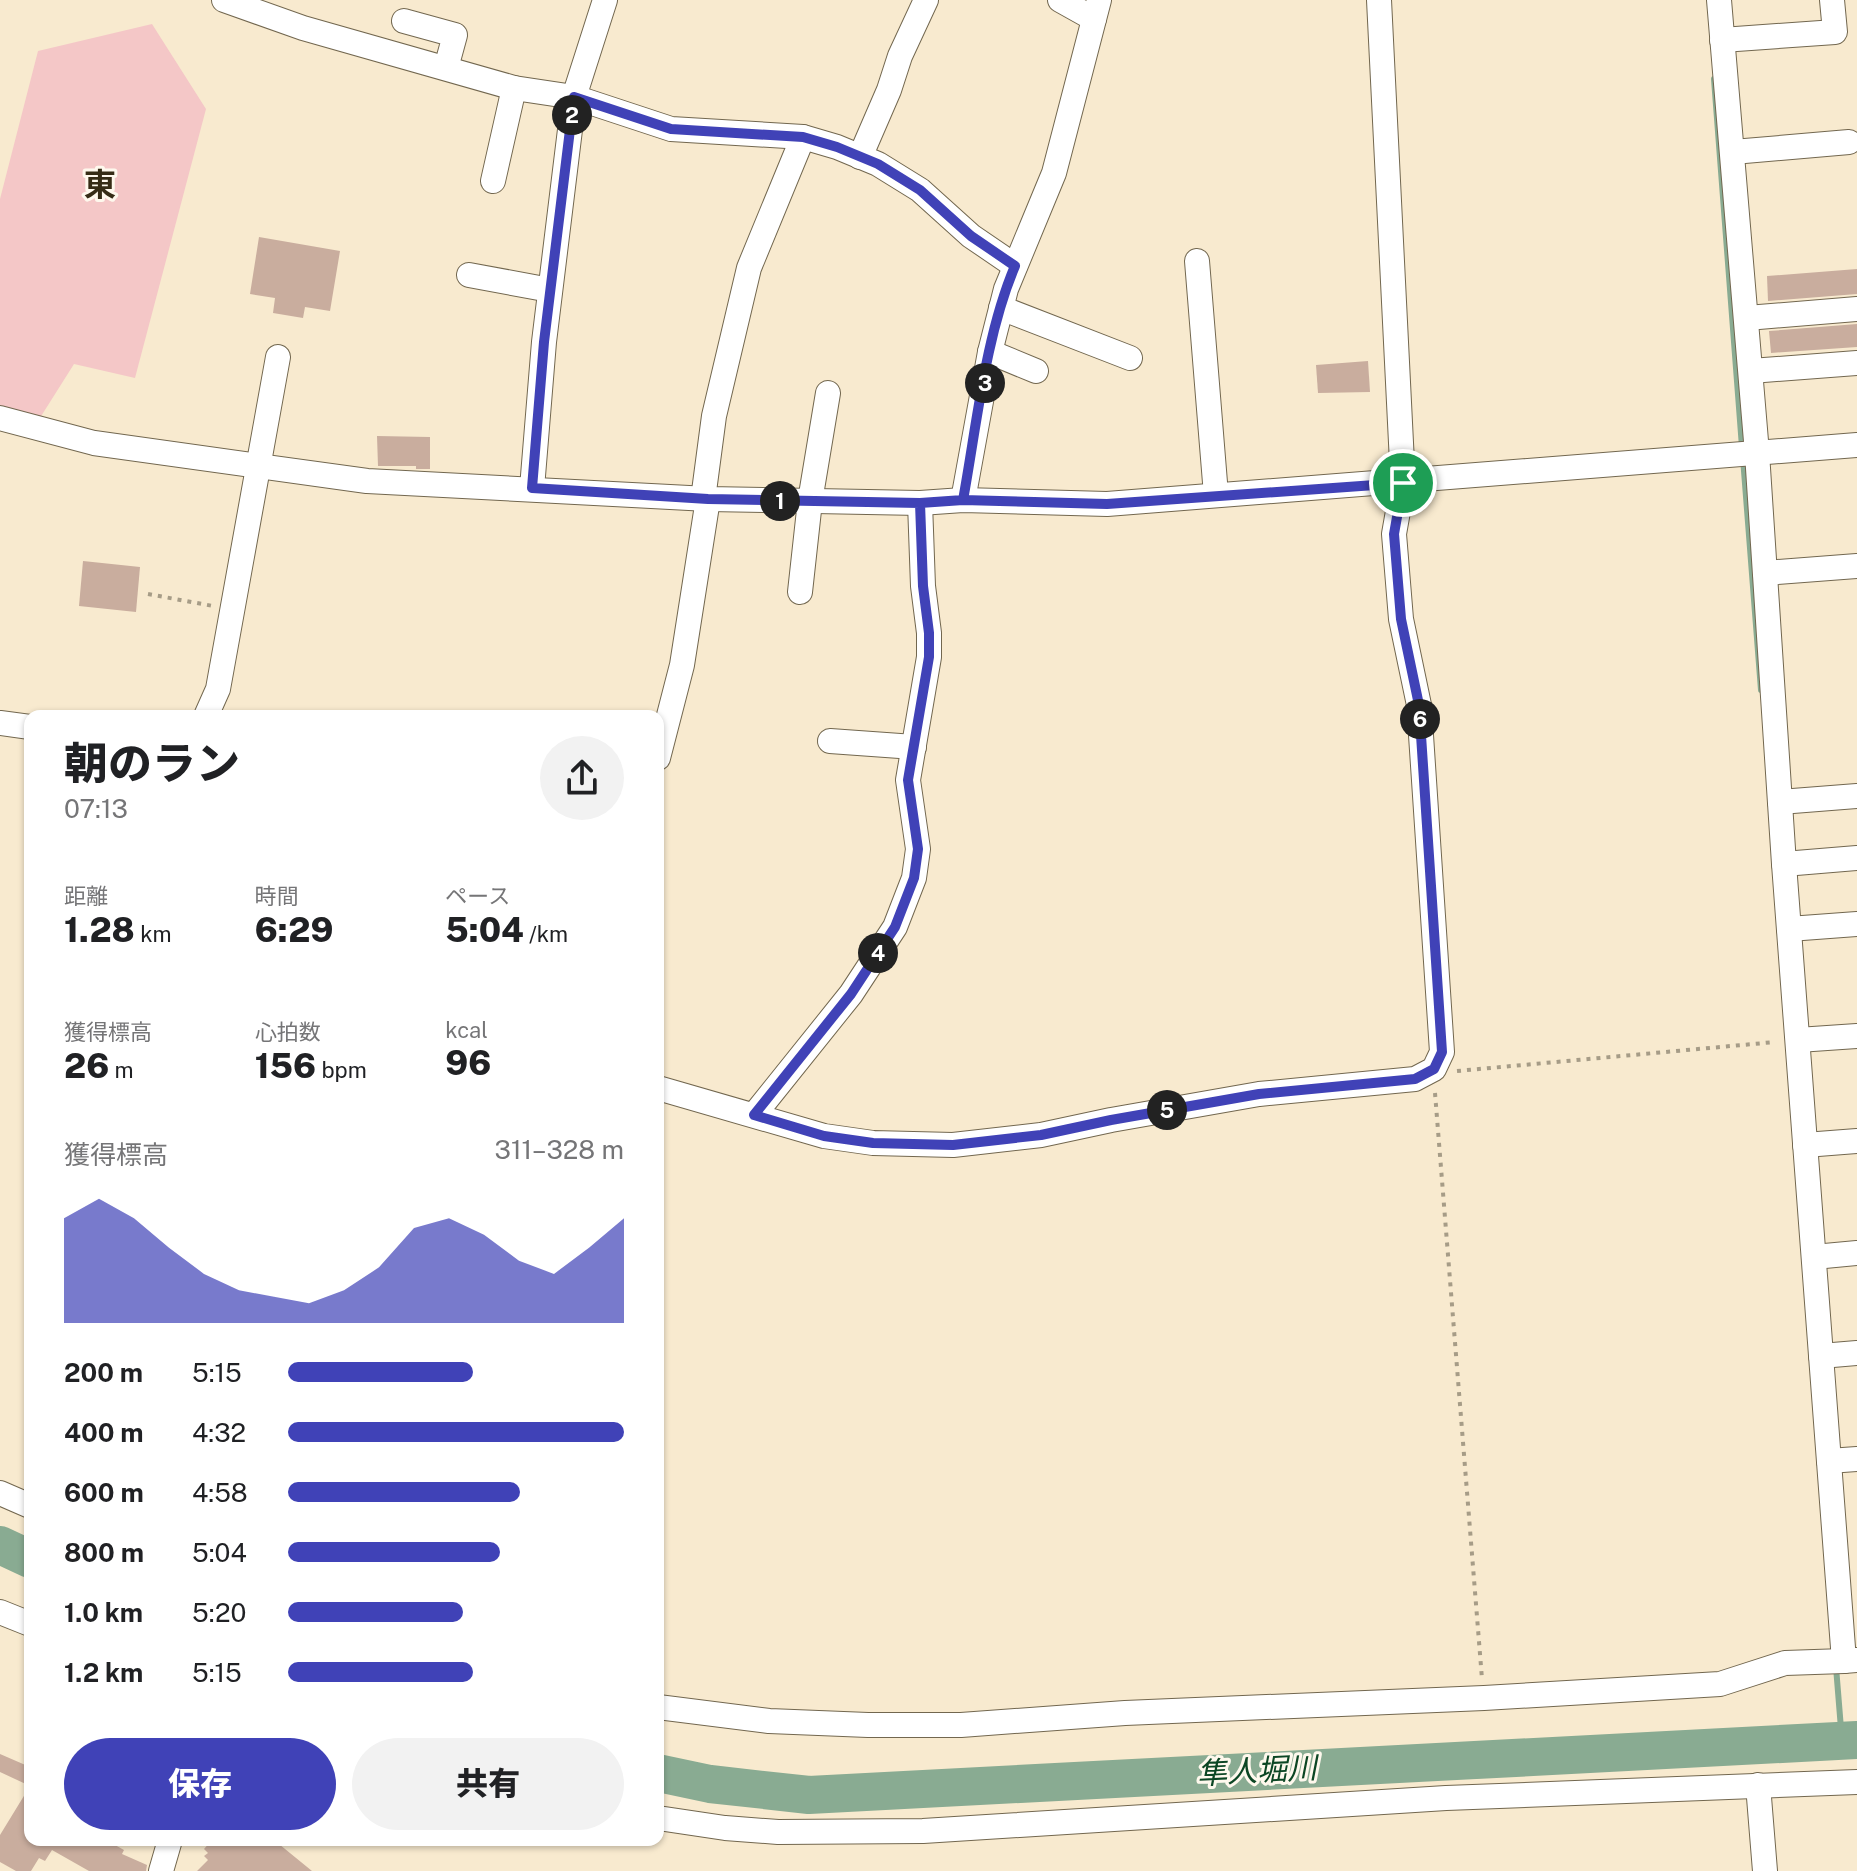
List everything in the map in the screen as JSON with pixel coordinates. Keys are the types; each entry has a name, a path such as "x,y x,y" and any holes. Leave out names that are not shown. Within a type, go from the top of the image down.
{"street":[{"path":"224,0 303,28 514,88 574,97 671,129 803,137 878,164 920,190 971,236 1015,266"},
{"path":"532,488 550,290 574,97 605,0"},
{"path":"860,157 926,0"},
{"path":"963,500 1001,308 1054,173 1097,10 1060,0"},
{"path":"664,1090 824,1136 873,1143 953,1145 1041,1135 1259,1094 1415,1079 1434,1069 1442,1052 1419,705 1401,619 1394,534 1403,483 1379,0"},
{"path":"664,1708 769,1721 945,1725 1720,1684 1785,1663 1850,1660 1847,1561 1829,1461 1751,371 1719,0"},
{"path":"1722,40 1835,32 1832,0"},
{"path":"395,54 407,10 455,35 446,68"},
{"path":"493,181 514,88"},
{"path":"664,735 682,665 706,499 714,416 749,268 803,137"},
{"path":"1733,152 1849,142"},
{"path":"1197,261 1216,495"},
{"path":"469,275 550,290"},
{"path":"1001,308 1130,358"},
{"path":"1747,318 1857,309"},
{"path":"990,352 1036,371"},
{"path":"209,710 218,689 278,357"},
{"path":"1751,371 1857,363"},
{"path":"800,592 810,501 828,393"},
{"path":"0,418 94,443 367,481 706,499 920,503 963,500 1107,504 1857,445"},
{"path":"754,1115 851,994 895,927 914,878 918,849 908,780 929,657 920,503"},
{"path":"1765,573 1857,566"},
{"path":"0,723 24,726"},
{"path":"830,741 914,747"},
{"path":"1780,802 1857,796"},
{"path":"1784,864 1857,858"},
{"path":"1789,929 1857,924"},
{"path":"1798,1040 1857,1036"},
{"path":"1805,1145 1857,1141"},
{"path":"1814,1257 1857,1253"},
{"path":"1821,1356 1857,1353"},
{"path":"1829,1461 1857,1459"},
{"path":"0,1493 24,1503"},
{"path":"0,1612 24,1622"},
{"path":"664,1819 778,1832 923,1831 1446,1798 1857,1782"},
{"path":"1758,1785 1765,1871"},
{"path":"161,1871 168,1846"}],"path":[{"path":"148,594 233,609"},
{"path":"1484,1698 1434,1069 1461,1072 1798,1040"}],"shaded area":[{"path":"152,24 206,109 135,378 74,364 38,421 0,408 0,199 38,51"}],"building":[{"path":"259,237 340,251 330,311 305,307 303,318 273,313 275,298 250,294"},
{"path":"1857,269 1857,294 1768,301 1767,276"},
{"path":"1857,324 1857,347 1771,353 1769,331"},
{"path":"1368,361 1370,392 1318,393 1316,365"},
{"path":"377,436 430,437 430,469 378,466"},
{"path":"83,561 140,567 136,612 79,606"},
{"path":"0,1754 24,1764 24,1783 0,1772"},
{"path":"24,1796 24,1846 117,1846 124,1850 122,1854 147,1865 146,1871 89,1871 52,1850 45,1861 39,1858 31,1871 16,1871 0,1862 0,1835"},
{"path":"207,1846 281,1846 312,1871 197,1871 208,1860 204,1849"}],"waterway":[{"path":"1714,79 1742,447"},
{"path":"1743,458 1761,690"},
{"name":"隼人堀川","path":"0,1545 24,1556"},
{"path":"1836,1667 1842,1741"},
{"name":"隼人堀川","path":"664,1774 710,1784 809,1795 1857,1740"}],"district":[{"name":"東","path":"100,185"}],"route":[{"path":"1403,483 1107,504 963,500 920,503 708,499 532,488 544,342 574,97 671,129 803,137 837,147 878,164 920,190 971,236 1015,266 990,352 963,500 920,503 929,657 908,780 918,849 914,878 895,927 851,994 754,1115 824,1136 873,1143 953,1145 1041,1135 1259,1094 1415,1079 1434,1069 1442,1052 1419,705 1401,619 1394,534 1403,483"}]}
